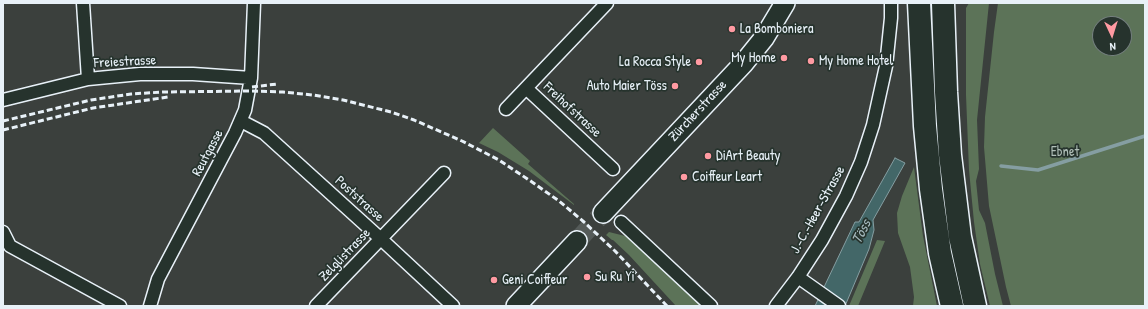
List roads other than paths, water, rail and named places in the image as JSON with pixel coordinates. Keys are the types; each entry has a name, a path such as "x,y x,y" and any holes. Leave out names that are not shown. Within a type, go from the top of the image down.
{"highway":[{"path":"919,3 925,126 930,181 940,252 952,306"},
{"path":"943,3 948,124 954,187 958,223 975,306"},
{"path":"948,124 957,54 958,3"}],"main road":[{"name":"Zürcherstrasse","path":"603,213 743,64 764,38 785,3"},
{"path":"516,306 577,241"}],"street":[{"path":"84,3 88,79"},
{"name":"Reutgasse","path":"150,306 158,279 241,121 245,110 251,78 254,3"},
{"name":"Freihofstrasse","path":"607,3 526,88 613,169"},
{"name":"J.-C.-Heer-Strasse","path":"776,306 798,277 827,232 846,196 861,162 873,125 886,66 891,3"},
{"name":"Freiestrasse","path":"3,100 88,79 140,74 193,74 251,78"},
{"path":"506,109 526,88"},
{"name":"Poststrasse","path":"241,121 264,133 453,306"},
{"name":"Zelglistrasse","path":"316,306 444,173"},
{"path":"621,222 711,306"},
{"path":"3,232 5,248 120,306"},
{"path":"798,277 839,306"}],"water":[{"name":"Töss","path":"895,158 905,163 873,220 874,230 869,249 845,306 815,306 855,222 859,222"}],"waterway":[{"path":"1001,166 1038,170 1145,136"}],"tunnel":[{"path":"577,241 603,213"}],"railway":[{"path":"252,87 277,84"},
{"path":"3,121 91,100 131,94 163,92 283,92 343,100 391,112 414,120 462,141 499,160 532,182 559,201 584,222 615,251 667,306"},
{"path":"3,130 93,108 168,97"}],"place":[{"name":"La Bomboniera","path":"732,29"},
{"name":"My Home","path":"784,58"},
{"name":"My Home Hotel","path":"811,61"},
{"name":"La Rocca Style","path":"699,62"},
{"name":"Auto Maier Töss","path":"675,86"},
{"name":"DiArt Beauty","path":"708,156"},
{"name":"Coiffeur Leart","path":"684,177"},
{"name":"Su Ru Yi","path":"587,277"},
{"name":"Geni Coiffeur","path":"494,280"}],"park label":[{"name":"Ebnet","path":"1065,152"}]}
